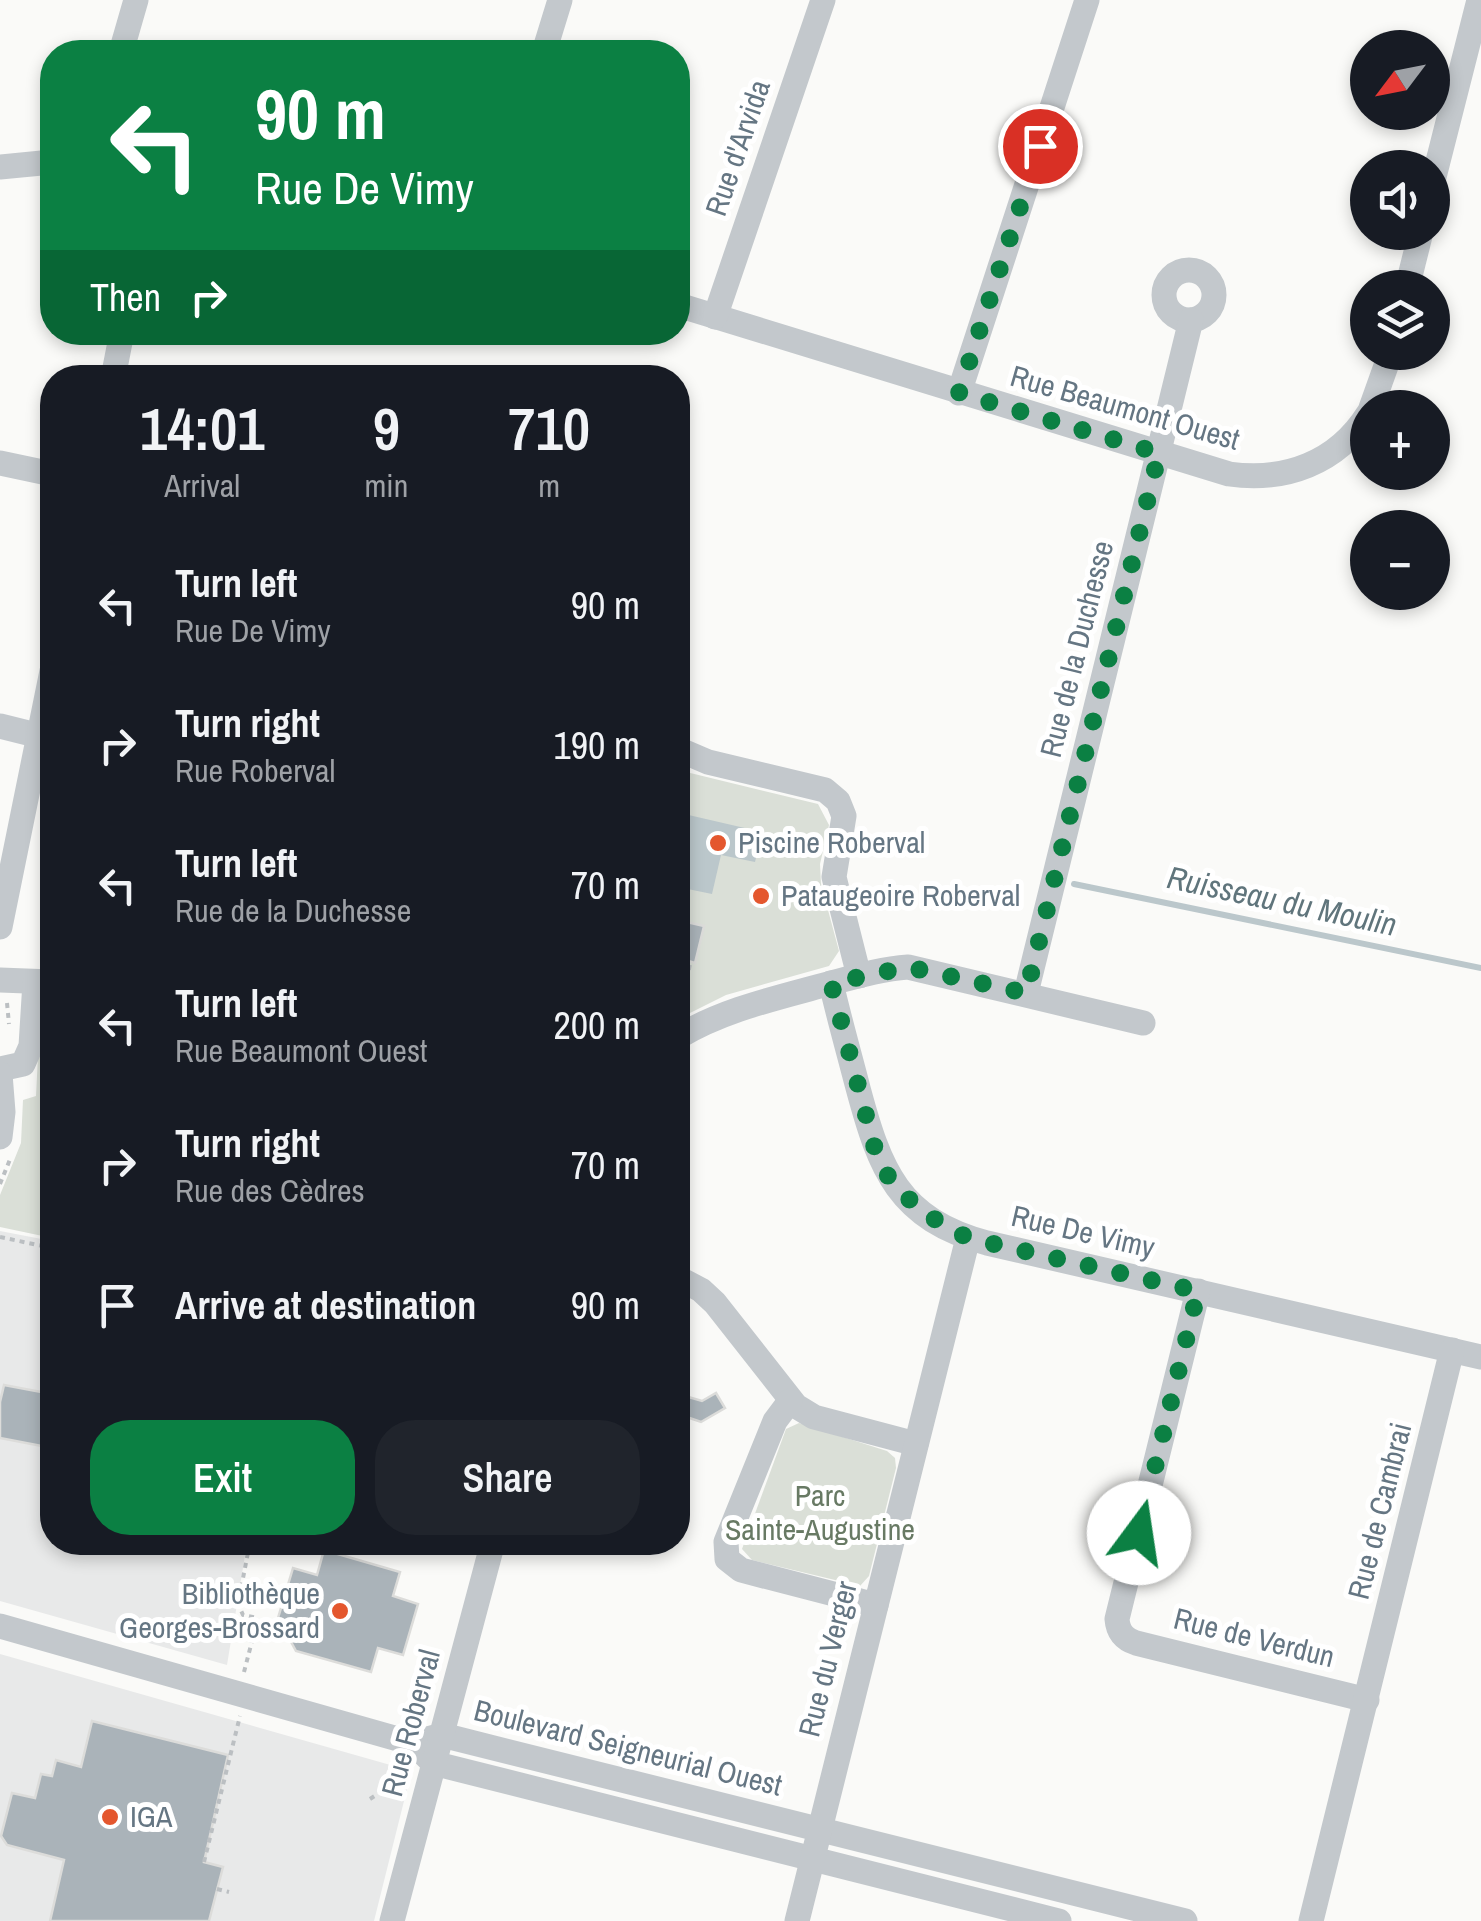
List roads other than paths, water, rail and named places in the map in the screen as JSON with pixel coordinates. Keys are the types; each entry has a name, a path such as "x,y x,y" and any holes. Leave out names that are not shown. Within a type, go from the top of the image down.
{"street":[{"path":"124,40 136,0"},
{"path":"548,40 560,0"},
{"name":"Rue d'Arvida","path":"715,317 823,0"},
{"path":"959,393 1087,0"},
{"path":"1441,150 1479,0"},
{"path":"0,167 40,163"},
{"name":"Rue Beaumont Ouest","path":"690,309 1229,474 1280,474 1314,464 1334,451 1350,433"},
{"name":"Rue de la Duchesse","path":"1026,993 1191,320"},
{"path":"0,463 40,471"},
{"path":"0,726 40,735"},
{"path":"690,754 708,762 820,788 834,796 844,816 834,877 859,976"},
{"path":"0,927 40,761"},
{"path":"690,1031 724,1013 859,976 908,967 1143,1022"},
{"path":"0,980 40,982"},
{"name":"Rue De Vimy","path":"831,983 870,1133 884,1170 897,1189 922,1212 968,1238 1481,1357"},
{"path":"0,1137 0,1072 23,1064 30,1054 40,1003"},
{"name":"Rue du Verger","path":"797,1921 968,1238"},
{"path":"690,1284 715,1303 790,1401 814,1416 916,1444"},
{"name":"Rue de Verdun","path":"1198,1291 1117,1619 1118,1628 1132,1642 1367,1700"},
{"name":"Rue de Cambrai","path":"1311,1921 1452,1350"},
{"path":"790,1401 775,1421 726,1542 727,1559 741,1570 876,1605"},
{"name":"Rue Roberval","path":"392,1921 421,1768 442,1736 490,1555"},
{"name":"Boulevard Seigneurial Ouest","path":"0,1626 414,1743 442,1736 1184,1921"},
{"path":"414,1743 421,1768"},
{"name":"Boulevard Seigneurial Ouest","path":"421,1768 1059,1921"}],"waterway":[{"name":"Ruisseau du Moulin","path":"1074,884 1481,968"}],"place":[{"name":"Piscine Roberval","path":"718,843"},
{"name":"Pataugeoire Roberval","path":"761,896"},
{"name":"Bibliothèque Georges-Brossard","path":"340,1611"},
{"name":"IGA","path":"110,1817"}],"park label":[{"name":"Parc Sainte-Augustine","path":"820,1513"}]}
